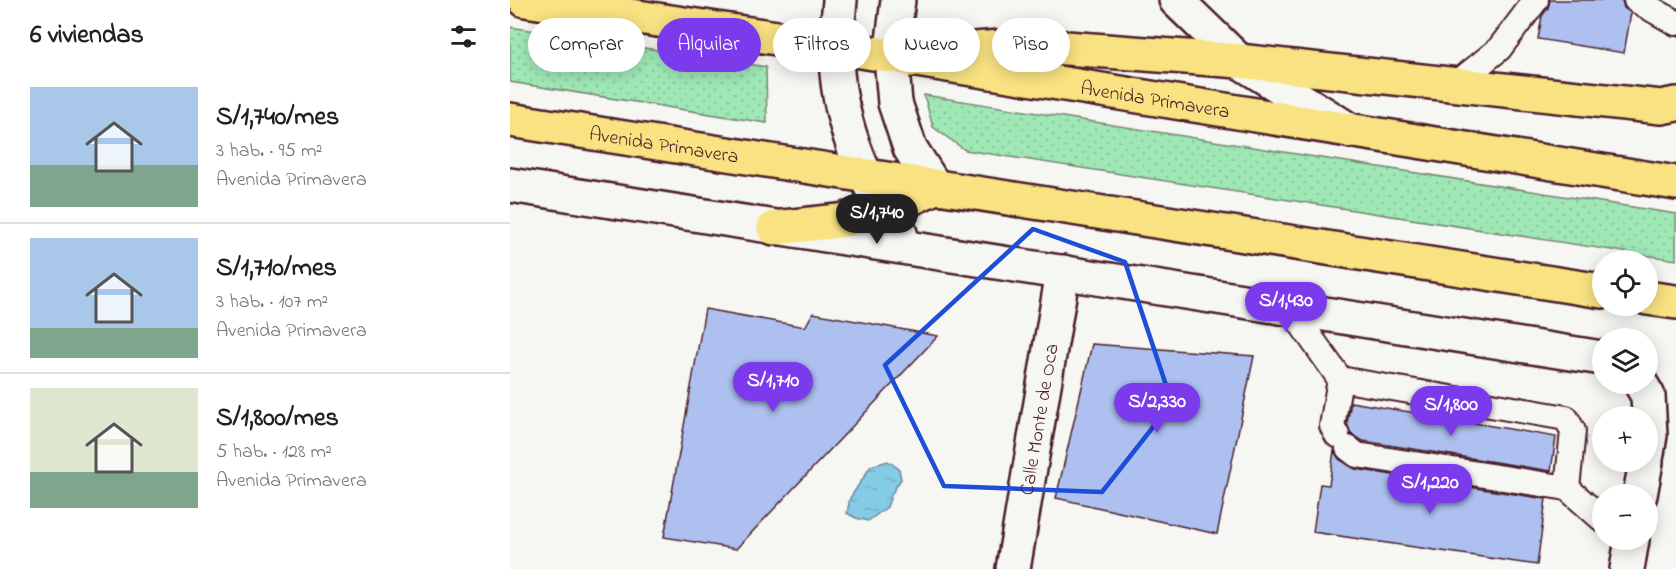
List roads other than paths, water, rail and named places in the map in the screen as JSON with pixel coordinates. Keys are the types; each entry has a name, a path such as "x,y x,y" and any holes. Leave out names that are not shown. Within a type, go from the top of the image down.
{"main road":[{"name":"Avenida Primavera","path":"525,0 773,37"},
{"path":"838,18 840,0"},
{"path":"898,0 899,18"},
{"path":"1176,0 1239,61 1351,131"},
{"path":"980,49 1026,45 1239,61 1661,107 1676,104"},
{"path":"838,72 849,132 865,176 884,211 912,248"},
{"path":"774,228 839,222 884,211 935,187 910,148 895,103 899,72"},
{"name":"Avenida Primavera","path":"980,72 1676,183"},
{"name":"Avenida Primavera","path":"510,120 1592,289"},
{"path":"510,185 1592,357"},
{"name":"Calle Monte de Oca","path":"1013,569 1063,272"},
{"path":"1658,300 1676,302"},
{"path":"1658,304 1676,313"}],"lane":[{"path":"1456,84 1499,49 1536,0"},
{"path":"1636,0 1676,23"},
{"path":"1290,308 1340,379 1332,426 1342,441 1358,454 1567,488 1592,510"},
{"path":"1340,379 1566,418 1574,431 1567,488"}],"water":[{"path":"888,461 899,469 901,479 887,507 868,521 847,513 850,498 871,466"}]}
